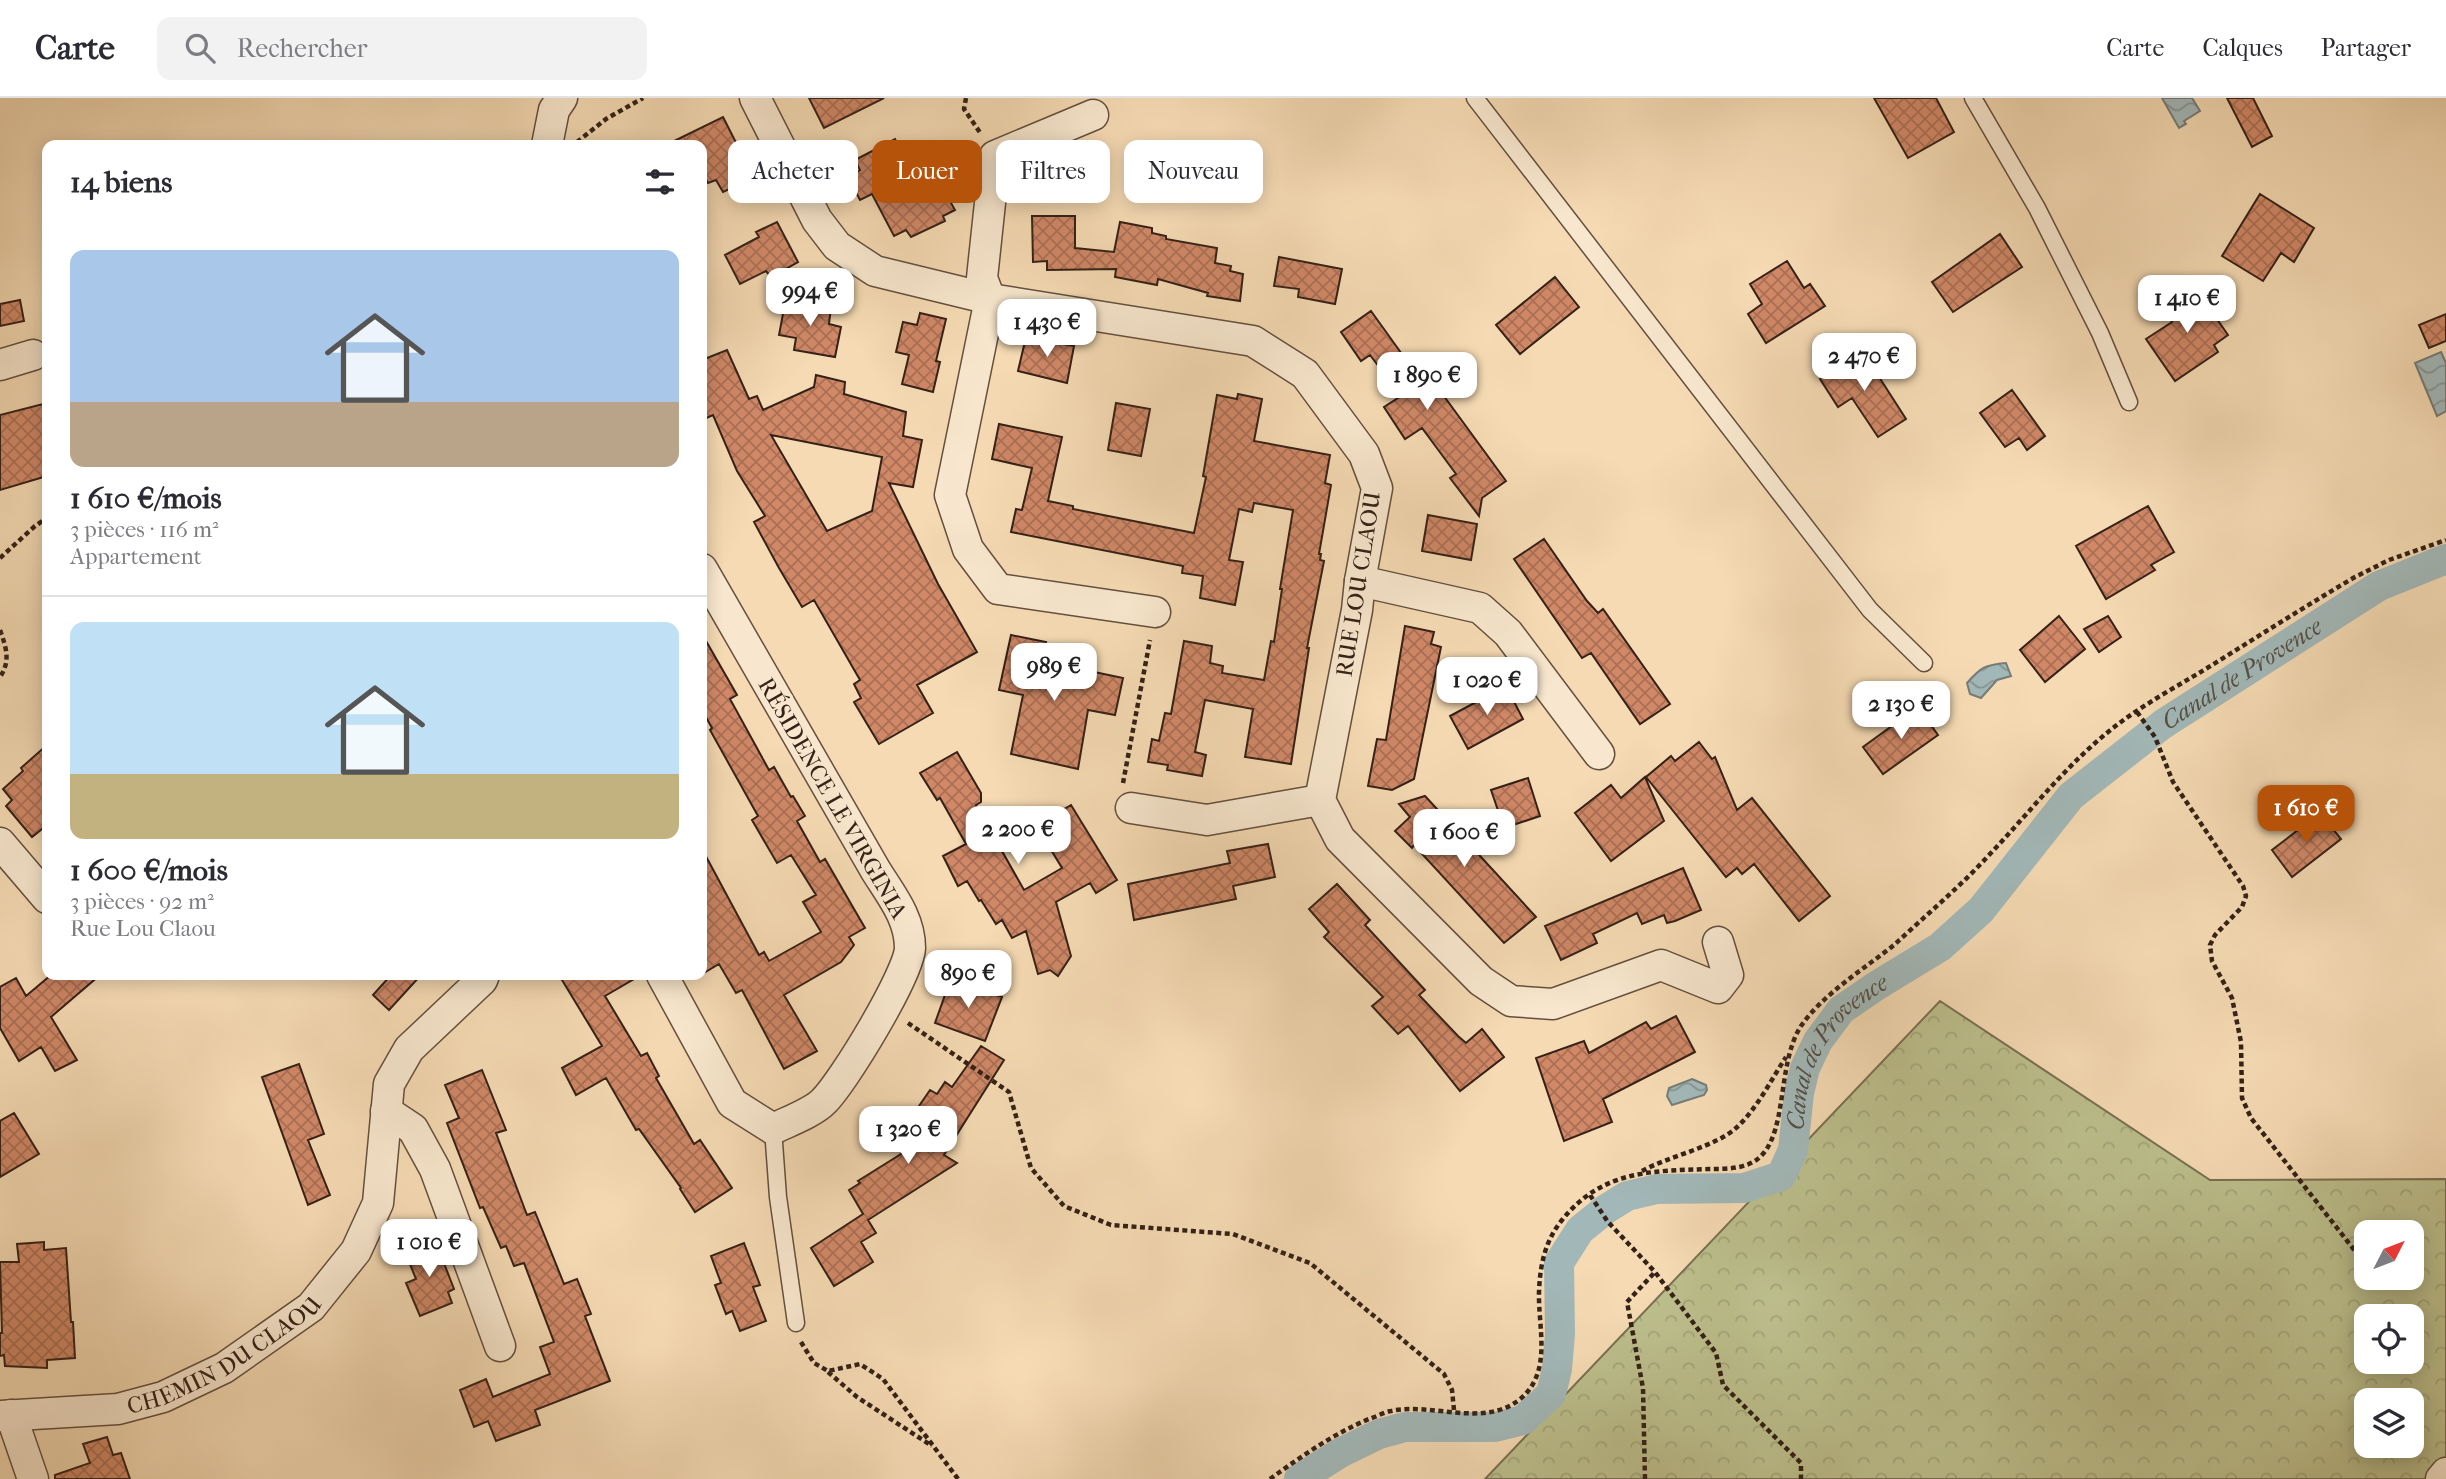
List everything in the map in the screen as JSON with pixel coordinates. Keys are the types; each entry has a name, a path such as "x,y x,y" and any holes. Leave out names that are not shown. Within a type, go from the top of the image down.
{"street":[{"path":"548,140 554,110 562,98"},
{"name":"RUE LOU CLAOU","path":"755,98 817,220 836,246 875,271 990,299 1253,341 1305,374 1364,454 1377,488 1357,610 1320,800"},
{"path":"1093,115 995,156 982,278 990,299 950,495 968,549 998,589 1155,612"},
{"path":"0,365 33,355"},
{"name":"RÉSIDENCE LE VIRGINIA","path":"707,578 876,871 905,916 910,949 900,979 868,1038 824,1102 773,1129"},
{"path":"1360,581 1480,608 1508,633 1599,754"},
{"path":"1131,808 1207,820 1320,800 1340,839 1481,981 1511,1001 1553,1004 1661,965 1718,988 1728,975 1718,942"},
{"path":"0,843 42,906"},
{"name":"CHEMIN DU CLAOU","path":"5,1416 118,1409 163,1397 224,1368 312,1307 356,1251 378,1203 389,1084 409,1049 482,980"},
{"path":"665,980 732,1103 773,1129"},
{"path":"386,1111 413,1129 435,1169 500,1346"},
{"path":"5,1416 33,1479"},
{"path":"2441,1479 2446,1473"}],"lane":[{"path":"1475,98 1870,610 1924,663"},
{"path":"1973,98 2037,208 2100,333 2129,402"},
{"path":"773,1129 778,1196 796,1323"}],"path":[{"path":"579,140 606,119 643,98"},
{"path":"966,98 964,109 995,156"},
{"path":"0,558 42,521"},
{"path":"1635,1175 1662,1160 1717,1139 1735,1128 1752,1109 1789,1053 1801,1026 1830,995 1928,914 1988,856 2073,764 2113,728 2355,576 2389,560 2446,540"},
{"path":"1131,808 1122,789 1155,612"},
{"path":"0,630 7,649 6,668 0,677"},
{"path":"2137,712 2155,737 2173,782 2243,886 2246,896 2242,906 2215,935 2210,946 2212,961 2232,998 2241,1042 2242,1098 2251,1118 2354,1250"},
{"path":"884,1007 1009,1092 1031,1168 1064,1206 1111,1225 1234,1234 1310,1263 1444,1374 1452,1390 1454,1411"},
{"path":"1270,1479 1341,1431 1391,1410 1485,1414 1507,1408 1521,1399 1535,1381 1542,1360 1539,1294 1542,1265 1548,1240 1562,1220 1590,1195 1618,1179 1647,1171 1741,1167 1755,1162 1765,1153 1779,1117 1782,1081 1789,1053"},
{"path":"1590,1195 1608,1222 1655,1272 1716,1353 1723,1385 1801,1463 1801,1479"},
{"path":"1645,1479 1643,1388 1627,1302 1655,1272"},
{"path":"796,1323 800,1340 814,1363 828,1371 858,1397 938,1450"},
{"path":"828,1371 860,1364 883,1379 958,1479"}],"green space":[{"path":"1940,1001 2210,1180 2446,1179 2446,1479 1485,1479"}],"water":[{"path":"2162,98 2192,98 2200,111 2184,121 2186,124 2179,128"},
{"path":"2441,352 2446,363 2446,411 2437,416 2415,363"},
{"path":"2006,663 2011,676 1997,680 1981,698 1970,694 1967,683 1976,673 1988,666"},
{"path":"1692,1079 1706,1085 1704,1095 1672,1105 1667,1096 1669,1088"}],"building":[{"path":"809,98 884,98 824,128"},
{"path":"1874,98 1936,98 1954,132 1908,158"},
{"path":"2227,98 2253,98 2272,136 2252,147"},
{"path":"723,117 735,140 728,140 728,190 723,192 716,180 707,181 707,140 676,140"},
{"path":"872,151 872,194 860,200 858,196 858,158"},
{"path":"2260,194 2314,228 2294,262 2281,253 2263,281 2222,256"},
{"path":"877,203 951,203 955,210 943,216 945,221 911,237 906,230 894,236"},
{"path":"1032,216 1075,216 1075,248 1114,252 1120,222 1152,228 1152,233 1166,236 1166,239 1217,248 1215,263 1231,266 1230,271 1243,274 1240,301 1207,296 1208,293 1158,279 1157,285 1115,277 1116,269 1047,270 1047,261 1033,262"},
{"path":"777,222 798,262 771,277 766,271 740,284 725,255 759,237 756,232"},
{"path":"2000,234 2022,267 1953,312 1932,282"},
{"path":"1279,257 1342,269 1335,304 1298,297 1299,289 1274,286"},
{"path":"1787,261 1804,288 1810,284 1825,306 1766,343 1748,314 1762,304 1750,284"},
{"path":"1555,277 1579,307 1520,354 1496,325"},
{"path":"2179,291 2187,304 2200,295 2228,335 2214,345 2218,352 2175,381 2146,339 2172,322 2159,304"},
{"path":"786,298 831,307 829,324 841,327 835,357 794,350 796,338 779,335"},
{"path":"20,300 24,321 0,326 0,304"},
{"path":"1371,311 1422,382 1430,377 1506,481 1482,498 1479,516 1450,478 1456,474 1422,428 1405,439 1384,407 1401,396 1370,355 1361,361 1341,332"},
{"path":"920,313 946,319 936,361 940,362 933,392 902,384 909,355 896,352 903,322 917,325"},
{"path":"2446,314 2446,341 2429,348 2419,325"},
{"path":"1026,337 1074,346 1067,383 1018,371"},
{"path":"727,350 749,399 757,396 763,410 814,387 816,375 845,382 844,394 906,412 903,436 922,440 913,487 889,483 938,584 977,652 917,685 933,713 879,744 854,702 861,698 854,684 860,680 814,600 802,607 779,568 754,522 765,516 737,471 713,415 707,418 707,358","holes":["771,435 882,457 872,511 827,531"]},
{"path":"1863,352 1906,419 1878,437 1852,398 1838,407 1820,379"},
{"path":"2012,390 2045,436 2027,450 2019,438 2005,447 1980,413"},
{"path":"1238,394 1262,399 1254,441 1330,455 1325,483 1331,485 1319,554 1320,560 1324,561 1307,648 1291,764 1245,757 1253,709 1205,700 1195,752 1206,755 1202,776 1167,770 1168,765 1148,762 1152,739 1159,741 1165,713 1171,714 1184,641 1212,646 1210,663 1223,666 1222,673 1264,680 1271,641 1274,642 1293,510 1254,503 1252,512 1239,509 1229,560 1243,562 1235,605 1200,598 1203,576 1182,573 1183,566 1011,532 1016,509 1022,510 1032,468 992,459 999,424 1062,437 1048,501 1073,506 1073,509 1194,533 1206,477 1203,476 1217,395 1237,399"},
{"path":"1116,403 1150,409 1141,456 1108,450"},
{"path":"42,404 42,477 0,490 0,415"},
{"path":"2148,506 2174,552 2151,565 2155,570 2106,599 2076,546"},
{"path":"1428,515 1477,524 1471,560 1422,551"},
{"path":"1544,539 1587,601 1598,613 1603,609 1670,704 1640,724 1591,653 1582,658 1514,559"},
{"path":"2059,616 2085,649 2045,682 2020,650"},
{"path":"2108,616 2121,637 2099,652 2084,629"},
{"path":"1405,626 1434,632 1431,644 1441,647 1414,779 1392,790 1368,786 1377,739 1386,740"},
{"path":"1011,635 1046,642 1042,661 1123,678 1115,715 1088,710 1078,769 1011,754 1023,695 999,690"},
{"path":"707,643 737,695 730,699 769,770 774,767 805,816 797,821 820,862 825,859 865,928 849,937 854,945 841,962 784,995 817,1051 784,1069 742,990 736,993 719,964 707,971 707,858 759,955 764,952 769,961 821,932 803,902 816,895 791,855 777,863 752,820 758,816 710,730 712,728 707,719"},
{"path":"1506,686 1523,719 1468,749 1450,716"},
{"path":"1918,707 1938,735 1883,774 1863,747"},
{"path":"1699,742 1712,759 1715,757 1737,810 1752,798 1830,896 1799,921 1754,864 1742,874 1737,868 1726,877 1646,777 1671,756 1675,761"},
{"path":"42,749 42,829 32,837 6,806 12,800 3,789 23,771 21,768"},
{"path":"957,752 981,793 981,802 976,805 1024,890 1062,868 1036,825 1071,805 1117,880 1096,893 1090,883 1056,902 1071,956 1058,976 1050,970 1038,974 1026,931 1012,938 1002,920 996,924 967,881 958,886 943,856 966,844 940,798 937,800 920,773"},
{"path":"1645,777 1664,821 1611,861 1575,813 1611,785 1621,798"},
{"path":"1528,778 1540,816 1504,828 1491,790"},
{"path":"1425,796 1536,917 1504,943 1414,845 1412,848 1395,831 1410,817 1399,804"},
{"path":"2320,813 2341,839 2292,877 2272,850"},
{"path":"1268,844 1275,877 1233,886 1236,899 1134,920 1128,884 1230,863 1227,851"},
{"path":"1683,868 1701,910 1667,923 1664,915 1642,924 1637,913 1593,934 1597,943 1561,960 1545,926"},
{"path":"1337,884 1370,920 1365,925 1425,990 1419,995 1458,1036 1466,1043 1482,1029 1504,1057 1460,1091 1408,1026 1398,1034 1372,1006 1383,997 1324,937 1329,932 1309,909"},
{"path":"16,978 26,996 45,980 94,980 51,1017 77,1060 55,1071 41,1047 19,1061 0,1028 0,987"},
{"path":"951,978 1002,997 985,1041 935,1023"},
{"path":"386,980 416,980 389,1010 373,995"},
{"path":"562,980 632,980 605,996 641,1056 647,1053 659,1076 656,1078 694,1144 700,1140 732,1188 695,1212 639,1129 636,1130 606,1078 576,1095 562,1068 602,1046"},
{"path":"1676,1016 1695,1052 1603,1099 1612,1122 1564,1141 1536,1058 1584,1041 1589,1053 1646,1022 1651,1029"},
{"path":"981,1046 1004,1060 944,1155 957,1163 868,1220 876,1233 861,1242 873,1262 834,1286 811,1248 863,1214 849,1190 860,1183 858,1181 933,1134 917,1124 924,1113 917,1109 930,1090 937,1094 945,1082 952,1087"},
{"path":"299,1064 324,1134 308,1140 330,1195 308,1205 262,1077"},
{"path":"482,1070 506,1130 496,1133 527,1215 535,1212 564,1284 577,1279 591,1314 585,1316 610,1381 535,1410 540,1425 496,1441 488,1421 474,1427 460,1390 486,1379 493,1397 550,1374 540,1347 554,1342 524,1263 514,1266 506,1246 501,1248 483,1207 480,1208 447,1123 459,1118 445,1085"},
{"path":"14,1113 39,1154 0,1177 0,1121"},
{"path":"435,1240 454,1289 448,1292 452,1303 420,1316 406,1283 416,1279 405,1252"},
{"path":"44,1242 44,1250 66,1248 75,1358 47,1360 47,1368 5,1366 4,1355 0,1356 0,1262 19,1262 17,1244"},
{"path":"744,1243 760,1285 753,1287 766,1321 740,1331 732,1311 726,1314 715,1285 721,1283 711,1256"},
{"path":"107,1437 113,1455 121,1453 130,1479 55,1479 55,1475 90,1463 83,1444"}],"waterway":[{"name":"Canal de Provence","path":"1299,1479 1340,1453 1379,1434 1405,1427 1495,1427 1523,1420 1551,1394 1557,1369 1560,1334 1559,1263 1580,1230 1627,1196 1657,1189 1744,1188 1781,1176 1793,1150 1799,1093 1805,1068 1818,1041 1841,1010 1940,947 1981,910 2071,796 2163,724 2379,586 2446,559"}]}
